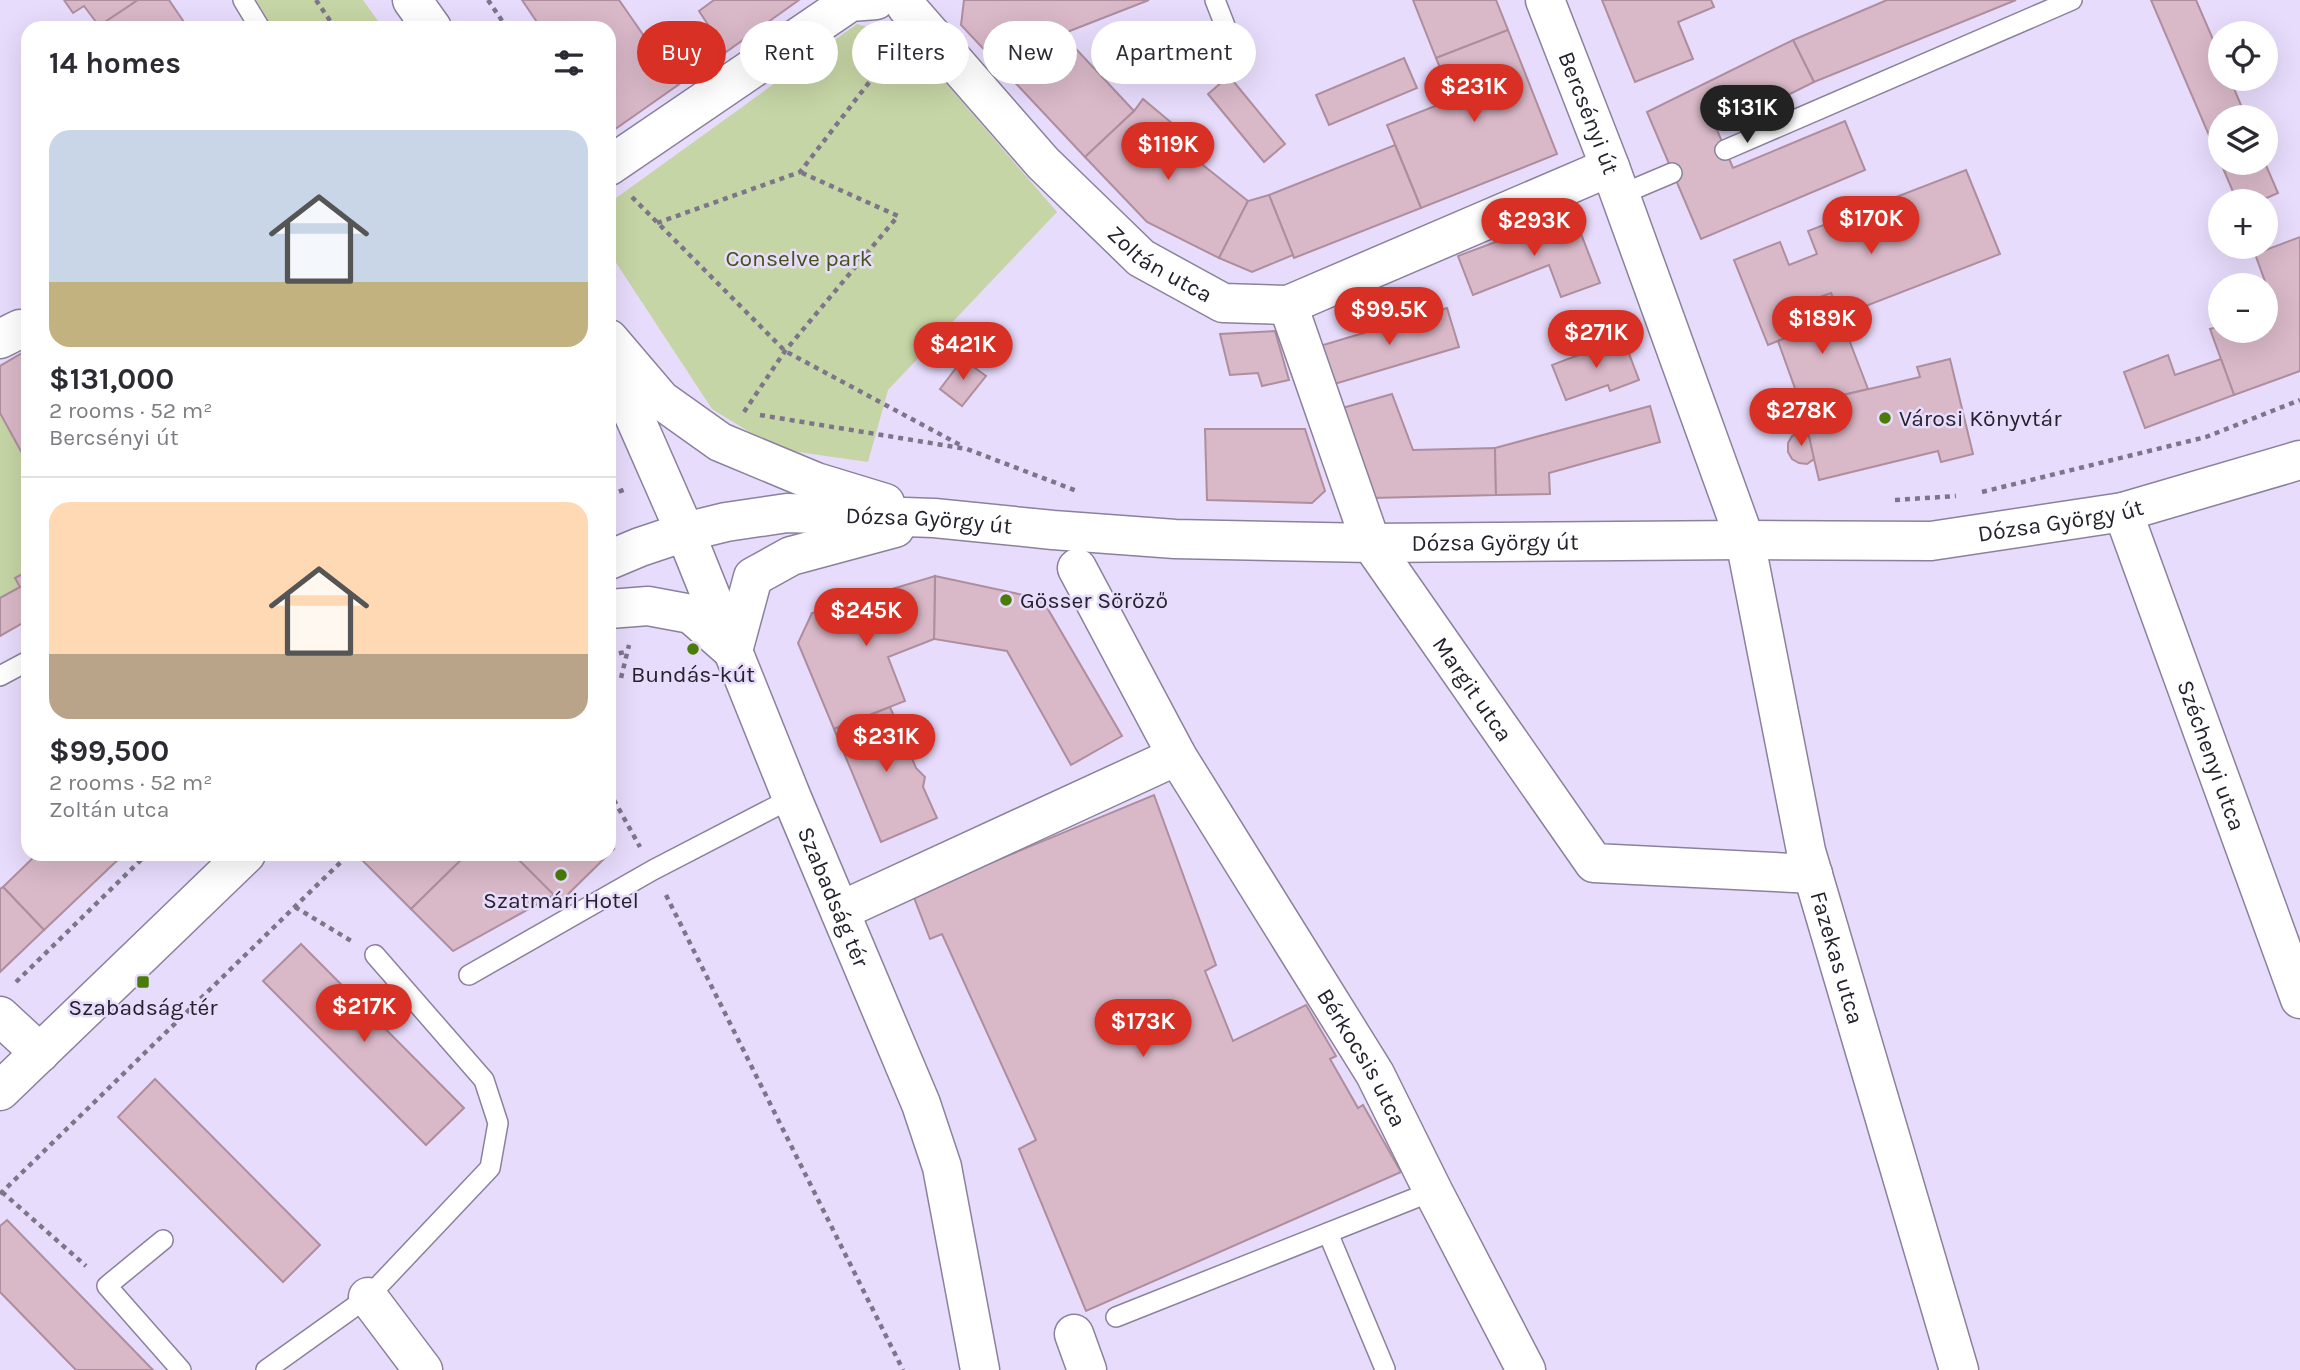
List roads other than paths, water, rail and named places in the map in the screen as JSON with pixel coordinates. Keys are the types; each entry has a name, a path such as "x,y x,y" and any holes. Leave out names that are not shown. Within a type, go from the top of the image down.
{"street":[{"path":"412,0 427,21"},
{"name":"Bercsényi út","path":"1545,0 1615,181 1745,540"},
{"path":"619,180 850,2 897,1"},
{"name":"Zoltán utca","path":"897,1 1043,163 1142,258 1223,303 1288,305 1615,181"},
{"name":"Margit utca","path":"1288,305 1371,543 1594,863 1813,874"},
{"path":"0,339 21,329"},
{"path":"616,346 662,400 720,442 816,482 934,518"},
{"name":"Szabadság tér","path":"616,375 685,533 792,798 921,1104 942,1167 980,1370"},
{"name":"Dózsa György út","path":"616,557 640,547 726,522 786,513 934,518 1175,539 1371,543 1931,541 2123,512 2300,460"},
{"name":"Széchenyi utca","path":"2123,512 2300,999"},
{"path":"616,608 648,606 691,614 733,650 753,577 791,556 934,518"},
{"name":"Fazekas utca","path":"1745,540 1806,851 1959,1370"},
{"name":"Bérkocsis utca","path":"1077,568 1177,755 1375,1074 1527,1370"},
{"path":"840,912 1177,755"},
{"path":"0,1091 239,861"},
{"path":"5,1002 40,1053"},
{"path":"368,1297 423,1370"},
{"path":"1074,1334 1087,1370"}],"lane":[{"path":"243,0 256,21"},
{"path":"1215,0 1223,21"},
{"path":"1726,150 2072,0"},
{"path":"1615,181 1672,173"},
{"path":"0,676 21,665"},
{"path":"469,975 653,870 792,798"},
{"path":"266,1370 368,1297 490,1168 498,1123 484,1080 375,955"},
{"path":"1116,1317 1433,1191"},
{"path":"1328,1233 1385,1369"},
{"path":"163,1240 107,1286 181,1370"}],"place":[{"name":"Városi Könyvtár","path":"1885,418"},
{"name":"Gösser Söröző","path":"1006,600"},
{"name":"Bundás-kút","path":"693,649"},
{"name":"Szatmári Hotel","path":"561,875"},
{"name":"Szabadság tér","path":"143,982"}],"park label":[{"name":"Conselve park","path":"799,258"}]}
